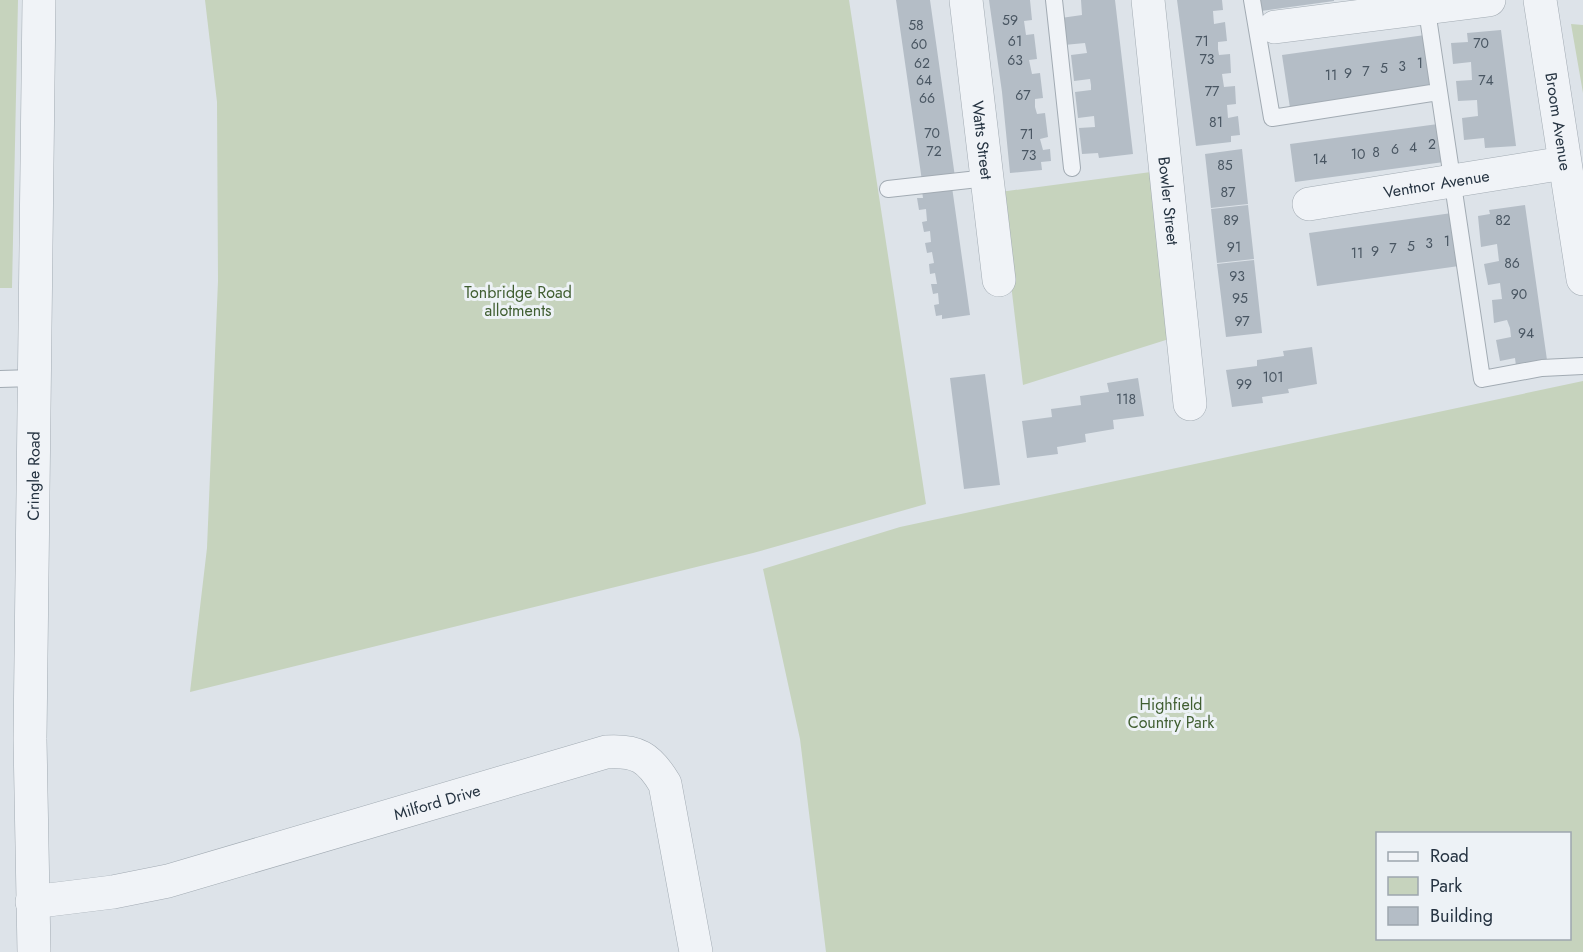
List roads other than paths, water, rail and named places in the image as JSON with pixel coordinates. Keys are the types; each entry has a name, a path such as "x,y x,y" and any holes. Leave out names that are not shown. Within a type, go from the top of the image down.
{"street":[{"name":"Cringle Road","path":"34,952 30,727 39,0"},
{"name":"Watts Street","path":"966,0 999,280"},
{"name":"Bowler Street","path":"1148,0 1190,404"},
{"path":"1275,27 1426,4 1489,0"},
{"name":"Broom Avenue","path":"1540,0 1583,279"},
{"name":"Ventnor Avenue","path":"1309,204 1564,163"},
{"name":"Milford Drive","path":"32,902 113,892 168,881 606,752 622,751 640,756 654,766 665,784 696,952"}],"lane":[{"path":"1054,0 1072,168"},
{"path":"1252,0 1272,118 1438,92"},
{"path":"1426,4 1482,379 1542,368 1583,366"},
{"path":"888,189 987,178"},
{"path":"0,379 33,378"}],"park label":[{"name":"Tonbridge Road allotments","path":"518,301"},
{"name":"Highfield Country Park","path":"1171,713"}]}
